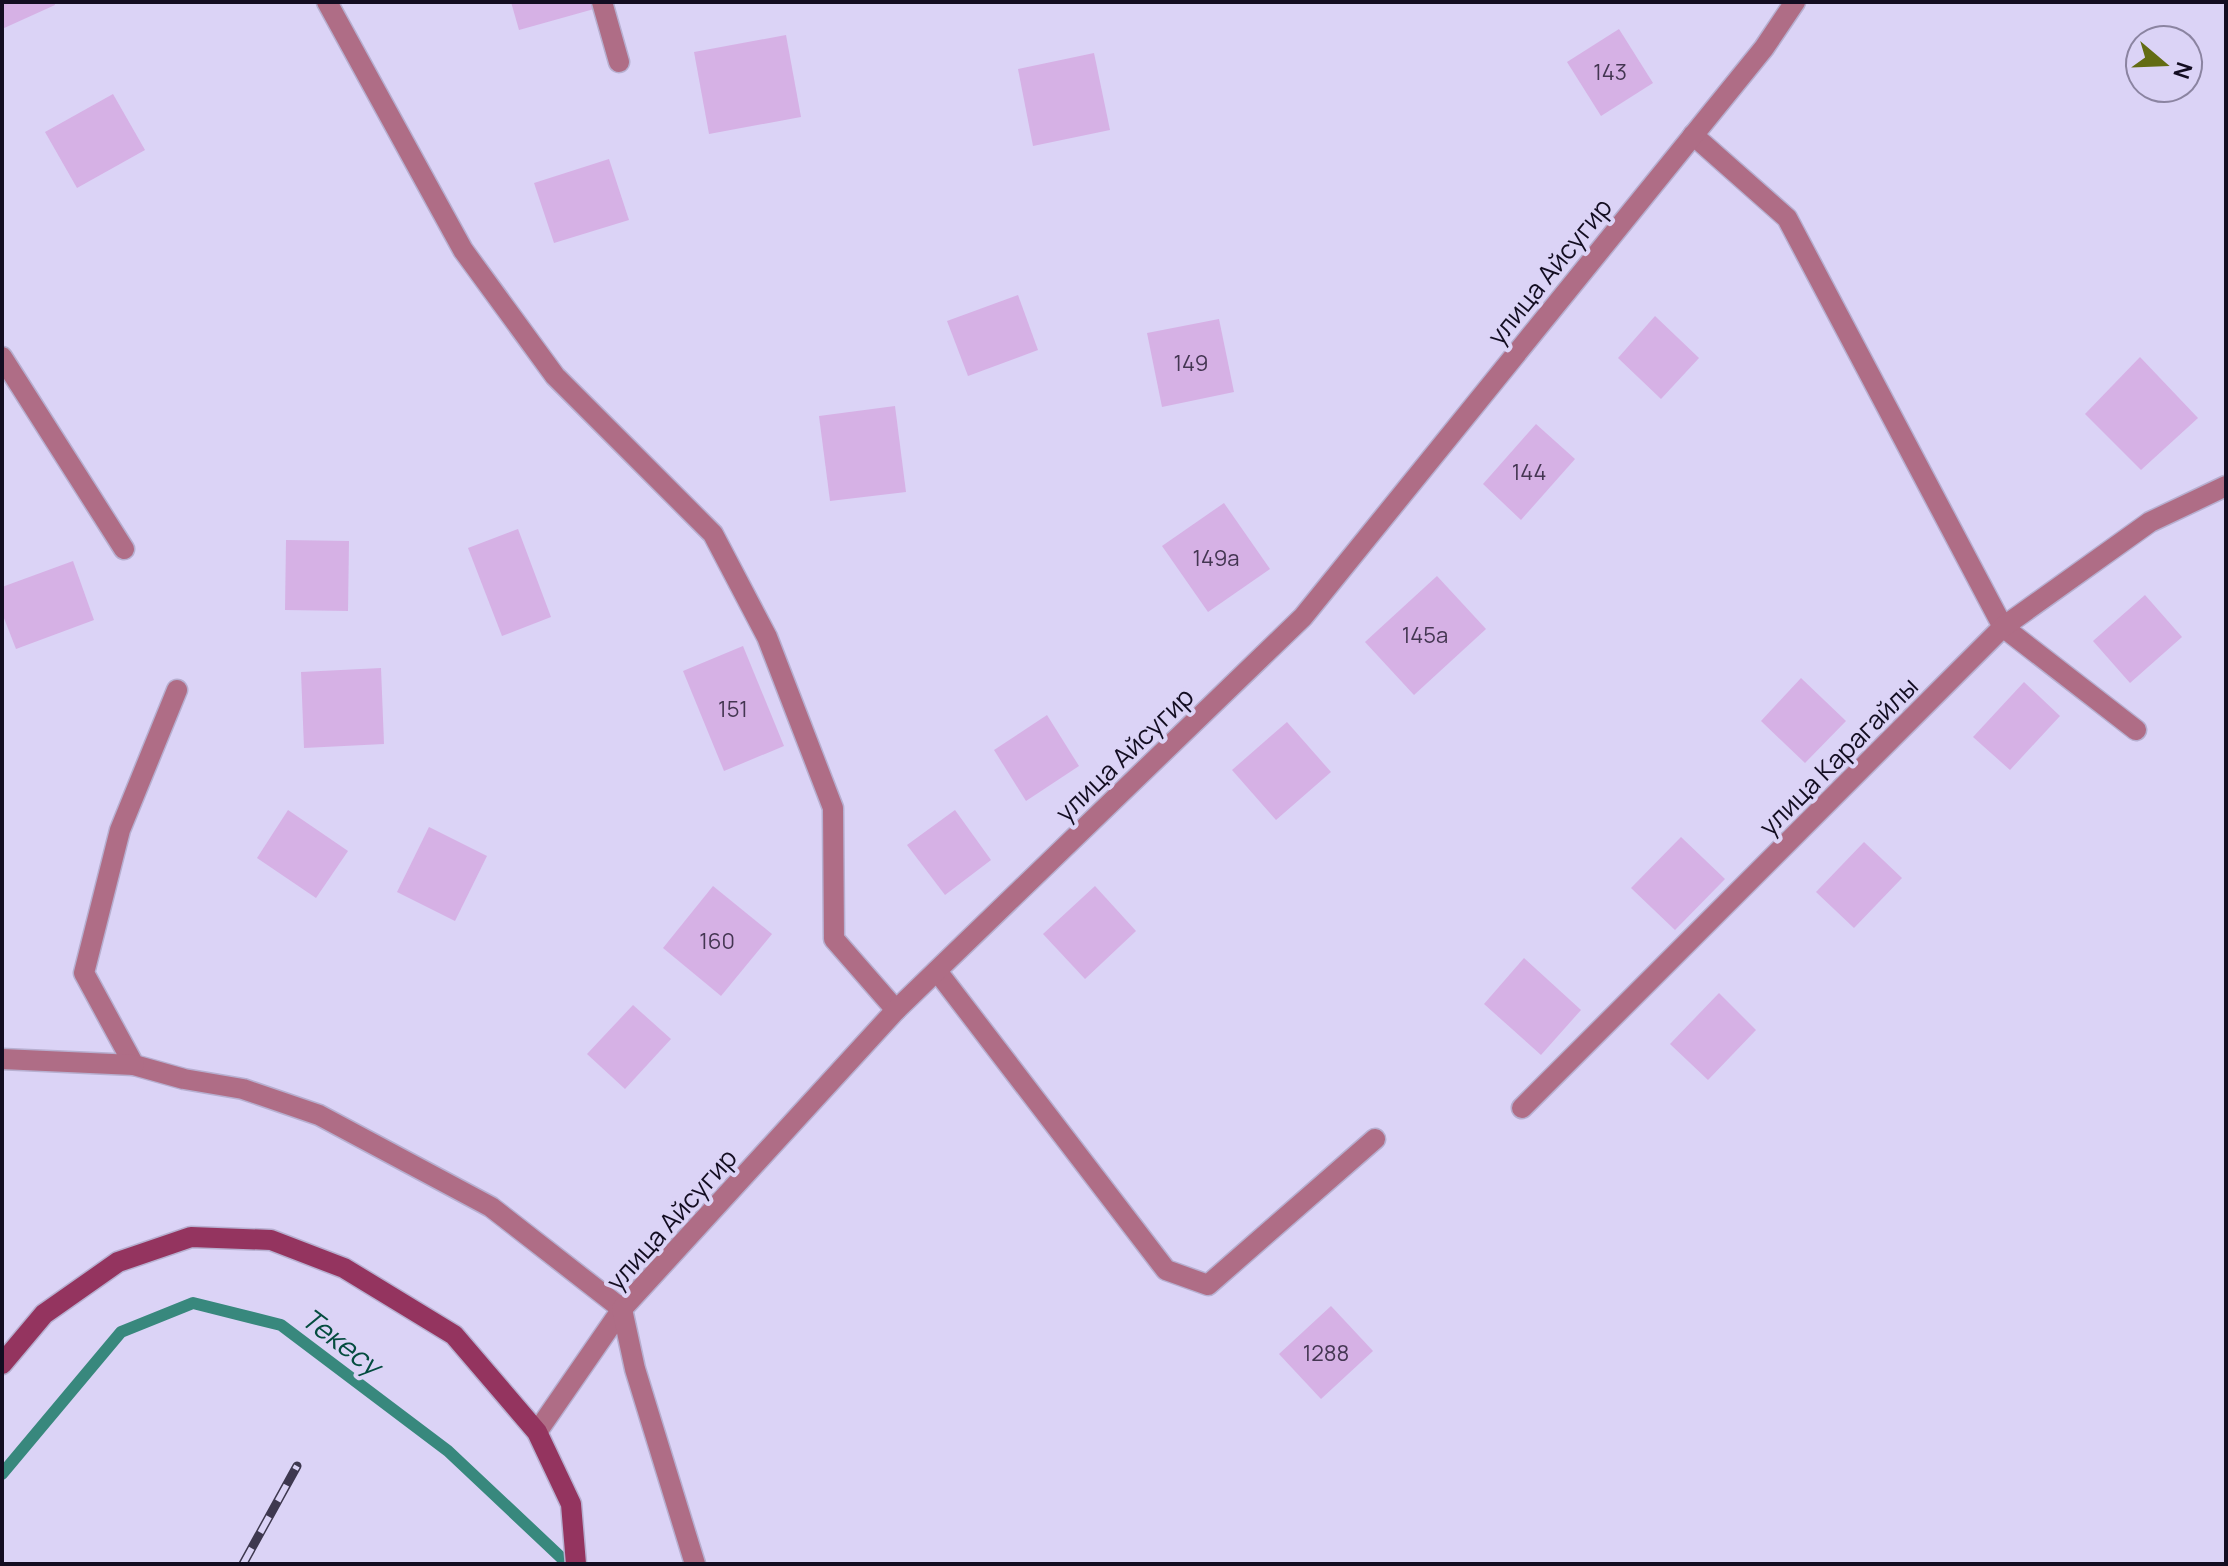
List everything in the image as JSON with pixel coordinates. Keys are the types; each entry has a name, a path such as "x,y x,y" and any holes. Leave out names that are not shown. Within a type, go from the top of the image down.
{"street":[{"path":"327,2 463,250 555,376 713,534 767,637 833,808 834,939 896,1010"},
{"path":"602,2 619,62"},
{"name":"улица Айсугир","path":"695,1564 635,1369 622,1309 896,1010 1303,617 1764,48 1795,2"},
{"path":"1693,135 1787,218 2003,627 2136,730"},
{"path":"2,357 124,549"},
{"name":"улица Карагайлы","path":"1522,1108 2003,627 2150,522 2226,486"},
{"path":"134,1065 84,973 120,830 177,690"},
{"path":"937,971 1166,1270 1208,1285 1375,1139"},
{"path":"2,1059 134,1065 184,1079 243,1089 319,1115 491,1207 622,1309 537,1432"},
{"path":"2,1364 44,1314 118,1262 191,1237 271,1240 344,1268 454,1335 537,1432 571,1504 576,1564"}],"building":[{"path":"2,2 54,2 55,5 2,29"},
{"path":"511,2 592,2 594,9 519,30"},
{"path":"1619,29 1653,83 1601,116 1567,62"},
{"path":"786,35 801,117 709,134 694,52"},
{"path":"1094,53 1110,130 1033,146 1018,69"},
{"path":"113,94 145,150 77,188 45,132"},
{"path":"609,159 629,220 554,243 534,183"},
{"path":"1018,295 1038,350 968,376 947,321"},
{"path":"1655,316 1699,358 1661,399 1618,358"},
{"path":"1219,319 1234,392 1162,407 1147,333"},
{"path":"2140,357 2198,418 2141,470 2085,414"},
{"path":"895,406 906,492 830,501 819,416"},
{"path":"1536,424 1575,459 1521,520 1483,484"},
{"path":"1224,503 1270,569 1208,612 1162,546"},
{"path":"518,529 551,617 502,636 468,548"},
{"path":"286,540 349,541 348,611 285,610"},
{"path":"73,561 94,620 16,649 2,613 2,587"},
{"path":"1437,576 1486,629 1414,695 1365,642"},
{"path":"2145,595 2182,637 2130,683 2093,641"},
{"path":"743,646 784,746 724,771 683,671"},
{"path":"381,668 384,744 304,748 301,672"},
{"path":"1801,678 1846,721 1805,763 1761,721"},
{"path":"2024,682 2060,716 2010,770 1973,737"},
{"path":"1047,715 1079,766 1026,801 994,750"},
{"path":"1287,722 1331,772 1276,820 1232,770"},
{"path":"288,810 348,851 316,898 257,858"},
{"path":"955,810 991,860 945,895 907,845"},
{"path":"429,827 487,856 455,921 397,892"},
{"path":"1681,837 1725,879 1675,930 1631,888"},
{"path":"1864,842 1902,878 1854,928 1816,892"},
{"path":"713,886 772,934 721,996 663,948"},
{"path":"1095,886 1136,931 1085,979 1043,934"},
{"path":"1524,958 1581,1010 1541,1055 1484,1004"},
{"path":"1719,993 1756,1030 1708,1080 1670,1044"},
{"path":"633,1005 671,1039 625,1089 587,1054"},
{"path":"1331,1306 1373,1351 1321,1399 1279,1354"}],"waterway":[{"name":"Текесу","path":"2,1474 121,1332 193,1303 281,1325 448,1451 568,1564"}],"railway":[{"path":"243,1564 297,1466"}]}
